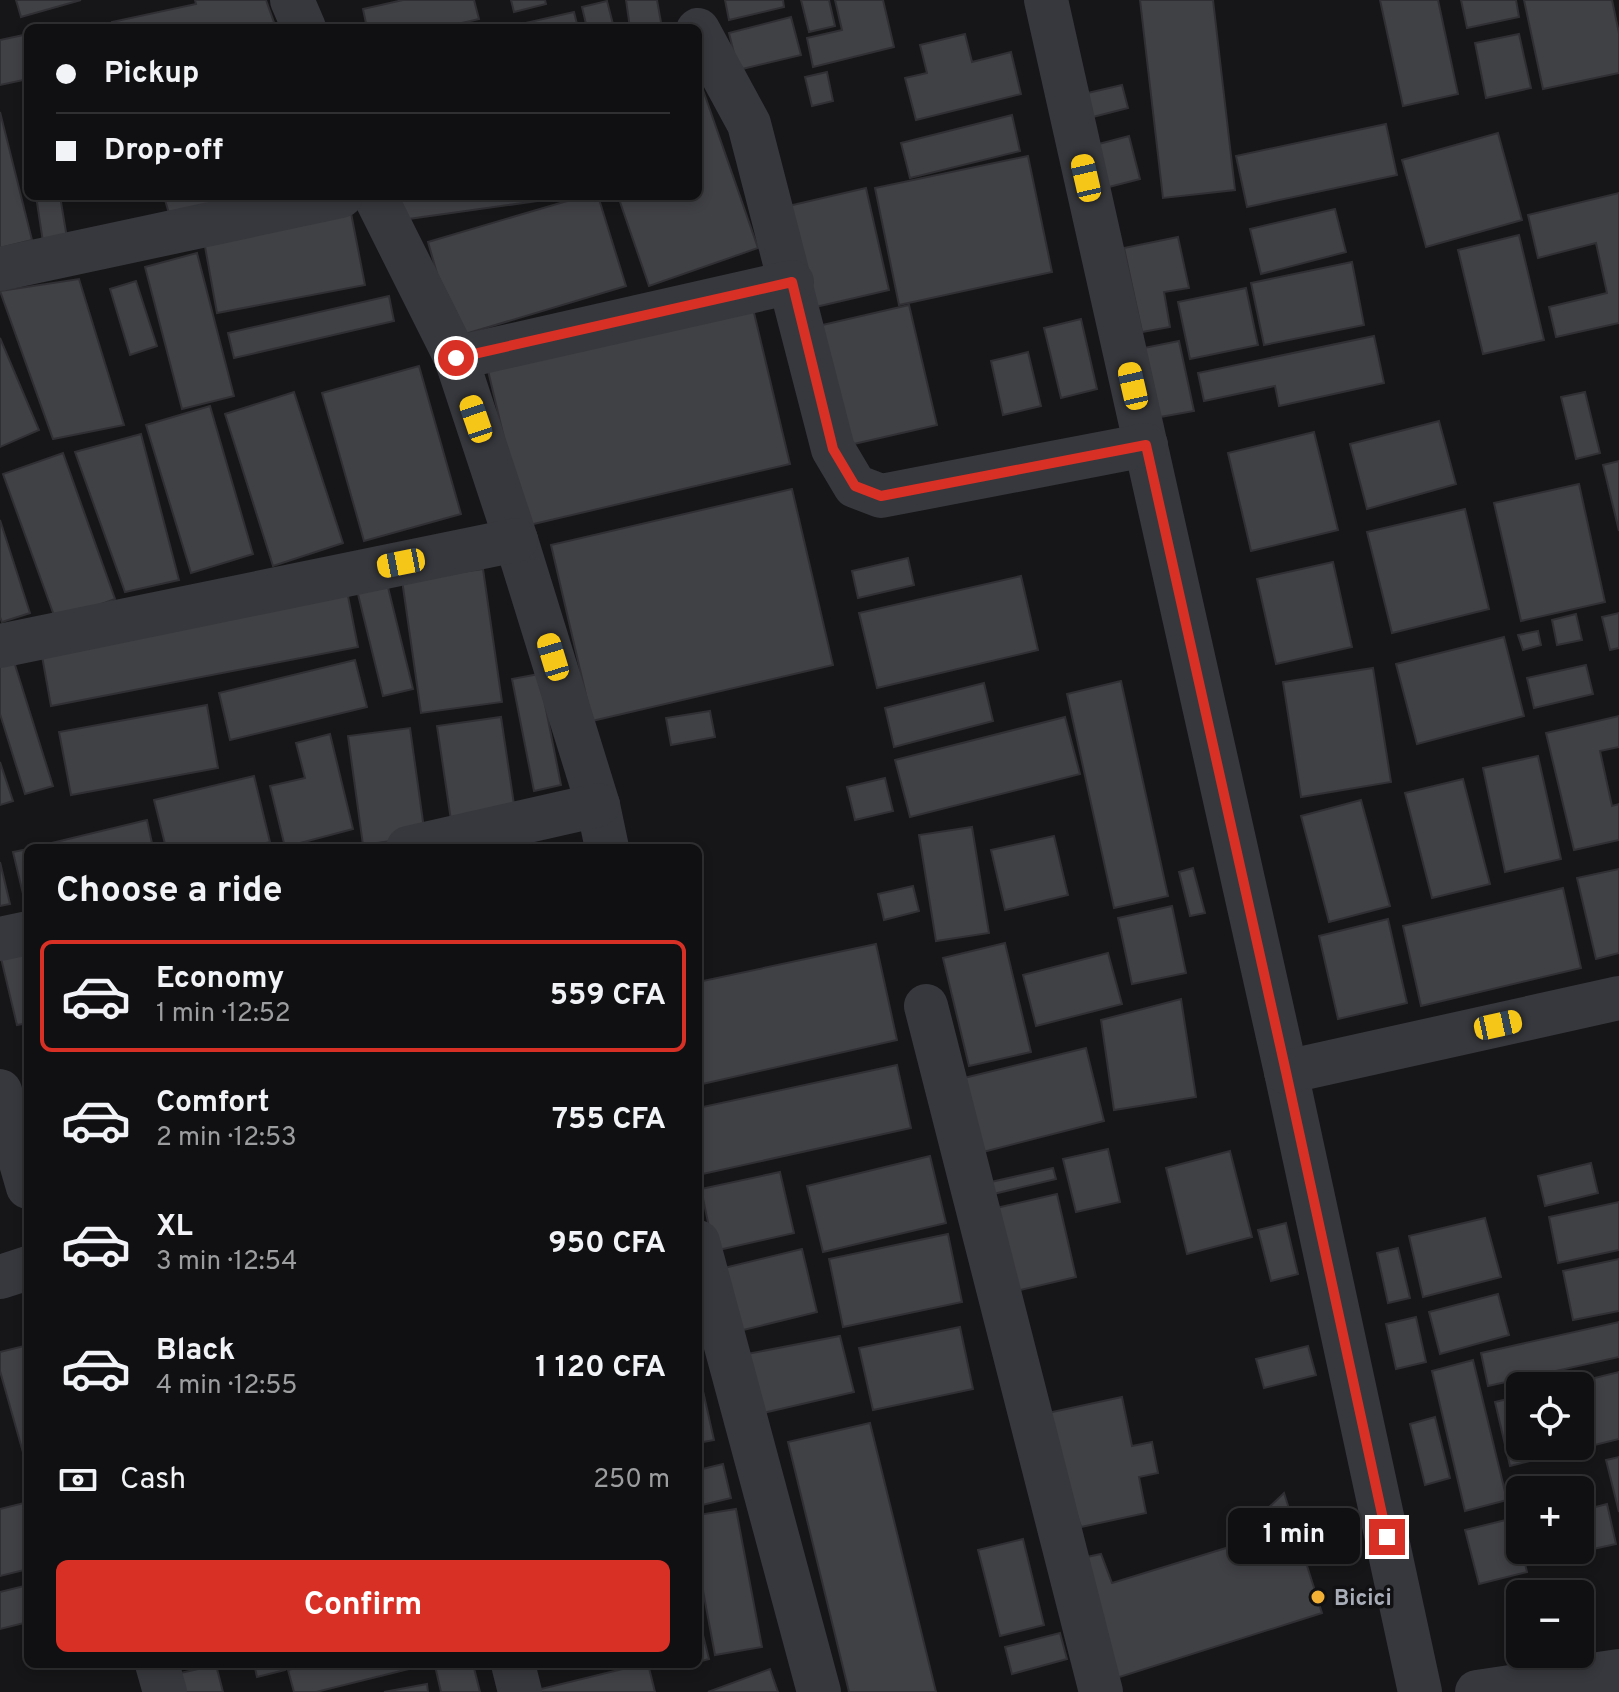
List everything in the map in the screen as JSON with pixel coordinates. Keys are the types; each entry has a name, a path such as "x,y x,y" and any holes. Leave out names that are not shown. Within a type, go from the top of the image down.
{"street":[{"path":"292,0 302,24"},
{"path":"685,0 696,24"},
{"path":"1046,0 1286,1072 1420,1692"},
{"path":"702,36 749,124 833,449 855,486 881,496 1146,445"},
{"path":"0,269 322,200"},
{"path":"377,200 456,358 598,805 606,844"},
{"path":"456,358 792,282"},
{"path":"0,646 516,540"},
{"path":"426,844 598,805"},
{"path":"0,939 24,934"},
{"path":"1286,1072 1619,998"},
{"path":"926,1006 1101,1692"},
{"path":"0,1091 24,1173"},
{"path":"702,1257 819,1692"},
{"path":"0,1277 24,1269"},
{"path":"158,1668 165,1692"},
{"path":"514,1668 520,1692"},
{"path":"1477,1692 1619,1671"}],"building":[{"path":"16,0 81,0 21,17"},
{"path":"195,0 266,0 275,24 112,24 112,22 196,4"},
{"path":"403,0 474,0 479,19 457,24 366,24 363,9"},
{"path":"511,0 545,0 546,4 514,12"},
{"path":"626,0 657,0 661,24 629,24"},
{"path":"725,0 783,0 784,7 729,20"},
{"path":"801,0 829,0 835,26 809,32"},
{"path":"835,0 883,0 894,47 813,67 807,38 842,30"},
{"path":"1140,0 1213,0 1235,190 1163,198"},
{"path":"1380,0 1438,0 1458,94 1403,106"},
{"path":"1461,0 1516,0 1519,17 1467,28"},
{"path":"1524,0 1612,0 1619,33 1619,73 1543,89"},
{"path":"607,1 613,24 586,24 582,7"},
{"path":"574,12 577,24 522,24"},
{"path":"791,17 801,55 738,70 729,33"},
{"path":"965,34 972,62 1011,52 1021,94 916,120 905,78 927,73 920,45"},
{"path":"1519,34 1531,88 1486,98 1475,43"},
{"path":"24,35 24,80 0,85 0,40"},
{"path":"827,72 833,101 812,106 805,77"},
{"path":"1122,85 1128,108 1085,119 1079,95"},
{"path":"702,87 758,248 649,286 619,200 702,200"},
{"path":"0,112 32,240 0,248"},
{"path":"1012,115 1020,151 910,178 901,143"},
{"path":"1386,124 1397,175 1247,207 1236,156"},
{"path":"1498,133 1522,220 1426,247 1402,160"},
{"path":"1129,136 1140,179 1105,188 1095,145"},
{"path":"1028,156 1052,272 899,305 875,188"},
{"path":"866,188 889,290 807,309 784,207"},
{"path":"1619,193 1619,323 1556,337 1549,307 1607,293 1596,243 1538,258 1528,215"},
{"path":"37,200 61,200 67,238 43,242"},
{"path":"165,200 229,201 171,220"},
{"path":"391,200 545,200 394,221"},
{"path":"570,200 599,200 626,286 455,337 428,242"},
{"path":"1335,209 1346,252 1261,274 1250,229"},
{"path":"351,213 365,285 217,313 204,241"},
{"path":"1519,235 1544,340 1483,354 1458,250"},
{"path":"1178,237 1189,288 1164,292 1170,327 1142,332 1124,248"},
{"path":"197,253 234,396 182,409 145,267"},
{"path":"1352,262 1364,325 1264,345 1251,283"},
{"path":"79,279 124,425 53,439 0,291"},
{"path":"136,281 157,346 130,355 110,289"},
{"path":"1246,288 1258,345 1190,359 1178,302"},
{"path":"389,296 394,321 234,358 228,333"},
{"path":"750,296 790,464 525,526 485,358"},
{"path":"909,305 937,425 845,446 818,326"},
{"path":"1081,319 1097,389 1061,398 1044,328"},
{"path":"1374,336 1384,383 1279,406 1275,386 1204,401 1198,373"},
{"path":"0,338 39,430 0,447"},
{"path":"1179,341 1194,411 1160,417 1144,348"},
{"path":"1028,352 1041,406 1003,415 991,361"},
{"path":"419,366 461,514 364,541 322,393"},
{"path":"294,392 343,543 273,566 225,414"},
{"path":"1585,392 1600,453 1576,459 1561,397"},
{"path":"210,406 253,554 191,573 146,425"},
{"path":"1439,421 1456,484 1367,509 1350,444"},
{"path":"1314,432 1338,530 1251,551 1228,453"},
{"path":"141,434 179,580 125,592 75,452"},
{"path":"63,453 115,599 56,621 3,474"},
{"path":"1619,461 1619,531 1603,465"},
{"path":"1579,484 1605,602 1521,621 1494,503"},
{"path":"792,489 833,665 592,721 551,545"},
{"path":"1465,509 1489,609 1392,633 1367,532"},
{"path":"0,520 30,613 2,622 0,617"},
{"path":"908,558 914,585 858,598 852,571"},
{"path":"1333,562 1352,647 1276,664 1257,579"},
{"path":"483,569 502,702 421,713 402,580"},
{"path":"385,575 413,689 383,696 355,582"},
{"path":"1021,576 1038,650 877,688 859,613"},
{"path":"346,586 358,647 51,706 40,645"},
{"path":"1619,613 1619,648 1610,650 1602,617"},
{"path":"1576,614 1582,640 1557,645 1552,620"},
{"path":"1538,631 1541,645 1523,650 1518,635"},
{"path":"1504,637 1524,716 1417,744 1396,664"},
{"path":"11,652 53,786 25,794 0,714 0,655"},
{"path":"355,660 367,707 230,740 219,693"},
{"path":"1586,665 1593,694 1534,708 1527,678"},
{"path":"1373,668 1391,782 1301,797 1283,682"},
{"path":"539,674 561,785 534,791 512,679"},
{"path":"1121,681 1168,896 1114,908 1067,694"},
{"path":"984,683 993,721 894,747 885,708"},
{"path":"207,705 218,768 71,795 59,732"},
{"path":"710,711 715,737 671,745 666,718"},
{"path":"1619,716 1619,747 1600,751 1612,806 1619,804 1619,840 1574,850 1546,733"},
{"path":"501,717 516,818 452,827 437,726"},
{"path":"1065,717 1080,774 910,817 895,760"},
{"path":"410,728 425,836 363,844 348,736"},
{"path":"330,734 353,829 296,844 284,844 270,786 305,778 296,743"},
{"path":"1538,756 1561,859 1505,872 1483,768"},
{"path":"0,762 13,801 0,805"},
{"path":"254,776 270,842 165,844 154,800"},
{"path":"885,778 893,811 855,820 847,787"},
{"path":"1463,779 1490,884 1432,898 1405,793"},
{"path":"1361,800 1390,906 1329,922 1301,816"},
{"path":"147,820 152,844 48,844"},
{"path":"972,827 989,933 936,941 919,835"},
{"path":"1054,836 1068,895 1005,910 991,850"},
{"path":"24,850 24,898 13,852"},
{"path":"0,862 10,904 0,906"},
{"path":"1193,868 1205,913 1190,916 1179,872"},
{"path":"1619,869 1619,953 1596,959 1577,878"},
{"path":"913,886 919,911 884,920 878,894"},
{"path":"1563,888 1581,968 1421,1006 1403,926"},
{"path":"1172,906 1186,973 1132,984 1118,918"},
{"path":"1388,919 1407,1003 1338,1019 1319,936"},
{"path":"1005,943 1031,1052 969,1066 943,958"},
{"path":"876,944 897,1040 702,1084 702,981"},
{"path":"24,949 24,1024 17,1025 0,954"},
{"path":"1108,953 1122,1004 1036,1026 1023,975"},
{"path":"1181,999 1196,1097 1114,1110 1101,1020"},
{"path":"1086,1048 1104,1121 983,1152 964,1078"},
{"path":"897,1065 911,1128 702,1174 702,1107"},
{"path":"1108,1149 1120,1202 1076,1212 1063,1159"},
{"path":"1230,1151 1252,1237 1187,1254 1166,1168"},
{"path":"930,1156 946,1223 823,1252 807,1186"},
{"path":"1591,1163 1598,1193 1545,1206 1538,1176"},
{"path":"1053,1168 1056,1179 985,1196 982,1184"},
{"path":"780,1172 794,1233 714,1251 702,1189"},
{"path":"1057,1194 1076,1277 1012,1292 992,1209"},
{"path":"1619,1202 1619,1250 1558,1263 1549,1217"},
{"path":"1485,1218 1501,1277 1423,1297 1409,1236"},
{"path":"1286,1223 1298,1274 1271,1281 1258,1230"},
{"path":"948,1234 962,1302 843,1327 829,1259"},
{"path":"1398,1248 1410,1298 1388,1303 1377,1253"},
{"path":"802,1249 817,1312 739,1331 724,1268"},
{"path":"1619,1259 1619,1311 1573,1320 1563,1271"},
{"path":"1498,1294 1509,1335 1440,1354 1429,1312"},
{"path":"1416,1317 1426,1362 1396,1369 1386,1324"},
{"path":"1619,1322 1619,1357 1551,1372 1506,1372 1506,1382 1488,1386 1481,1353"},
{"path":"960,1327 973,1389 873,1410 859,1348"},
{"path":"840,1336 854,1392 763,1413 742,1355"},
{"path":"24,1346 24,1456 0,1371 0,1352"},
{"path":"1308,1346 1316,1375 1264,1388 1256,1359"},
{"path":"1473,1360 1506,1500 1465,1511 1432,1371"},
{"path":"1619,1372 1619,1439 1594,1445 1594,1378"},
{"path":"702,1391 714,1440 702,1442"},
{"path":"1122,1397 1132,1446 1152,1442 1158,1473 1139,1477 1146,1513 1081,1527 1043,1414"},
{"path":"1506,1399 1506,1449 1495,1402"},
{"path":"1435,1417 1450,1478 1425,1485 1410,1424"},
{"path":"870,1423 936,1692 849,1692 788,1442"},
{"path":"1619,1457 1619,1512 1606,1460"},
{"path":"1509,1460 1534,1460 1510,1466"},
{"path":"723,1464 731,1498 702,1505 702,1469"},
{"path":"1284,1493 1322,1613 1110,1680 1073,1560 1101,1554 1112,1583 1226,1548"},
{"path":"24,1503 24,1570 0,1576 0,1509"},
{"path":"1607,1504 1616,1544 1594,1549 1594,1507"},
{"path":"736,1509 762,1647 715,1655 702,1585 702,1514"},
{"path":"1506,1520 1506,1564 1525,1564 1527,1572 1479,1584 1465,1530"},
{"path":"1023,1539 1044,1625 1000,1636 978,1550"},
{"path":"24,1586 24,1623 0,1629 0,1592"},
{"path":"702,1631 709,1659 702,1661"},
{"path":"1060,1633 1067,1659 1012,1674 1005,1647"},
{"path":"217,1668 223,1692 180,1692 176,1674"},
{"path":"255,1668 285,1670 257,1677"},
{"path":"413,1668 316,1692 294,1692 288,1670"},
{"path":"435,1668 474,1668 480,1692 441,1692"},
{"path":"627,1668 649,1668 655,1692 529,1692"},
{"path":"770,1669 778,1692 708,1692"},
{"path":"427,1684 428,1692 384,1692"}],"place":[{"name":"Bicici","path":"1318,1597"}],"route":[{"path":"456,358 792,282 833,449 855,486 881,496 1146,445 1387,1537"}]}
